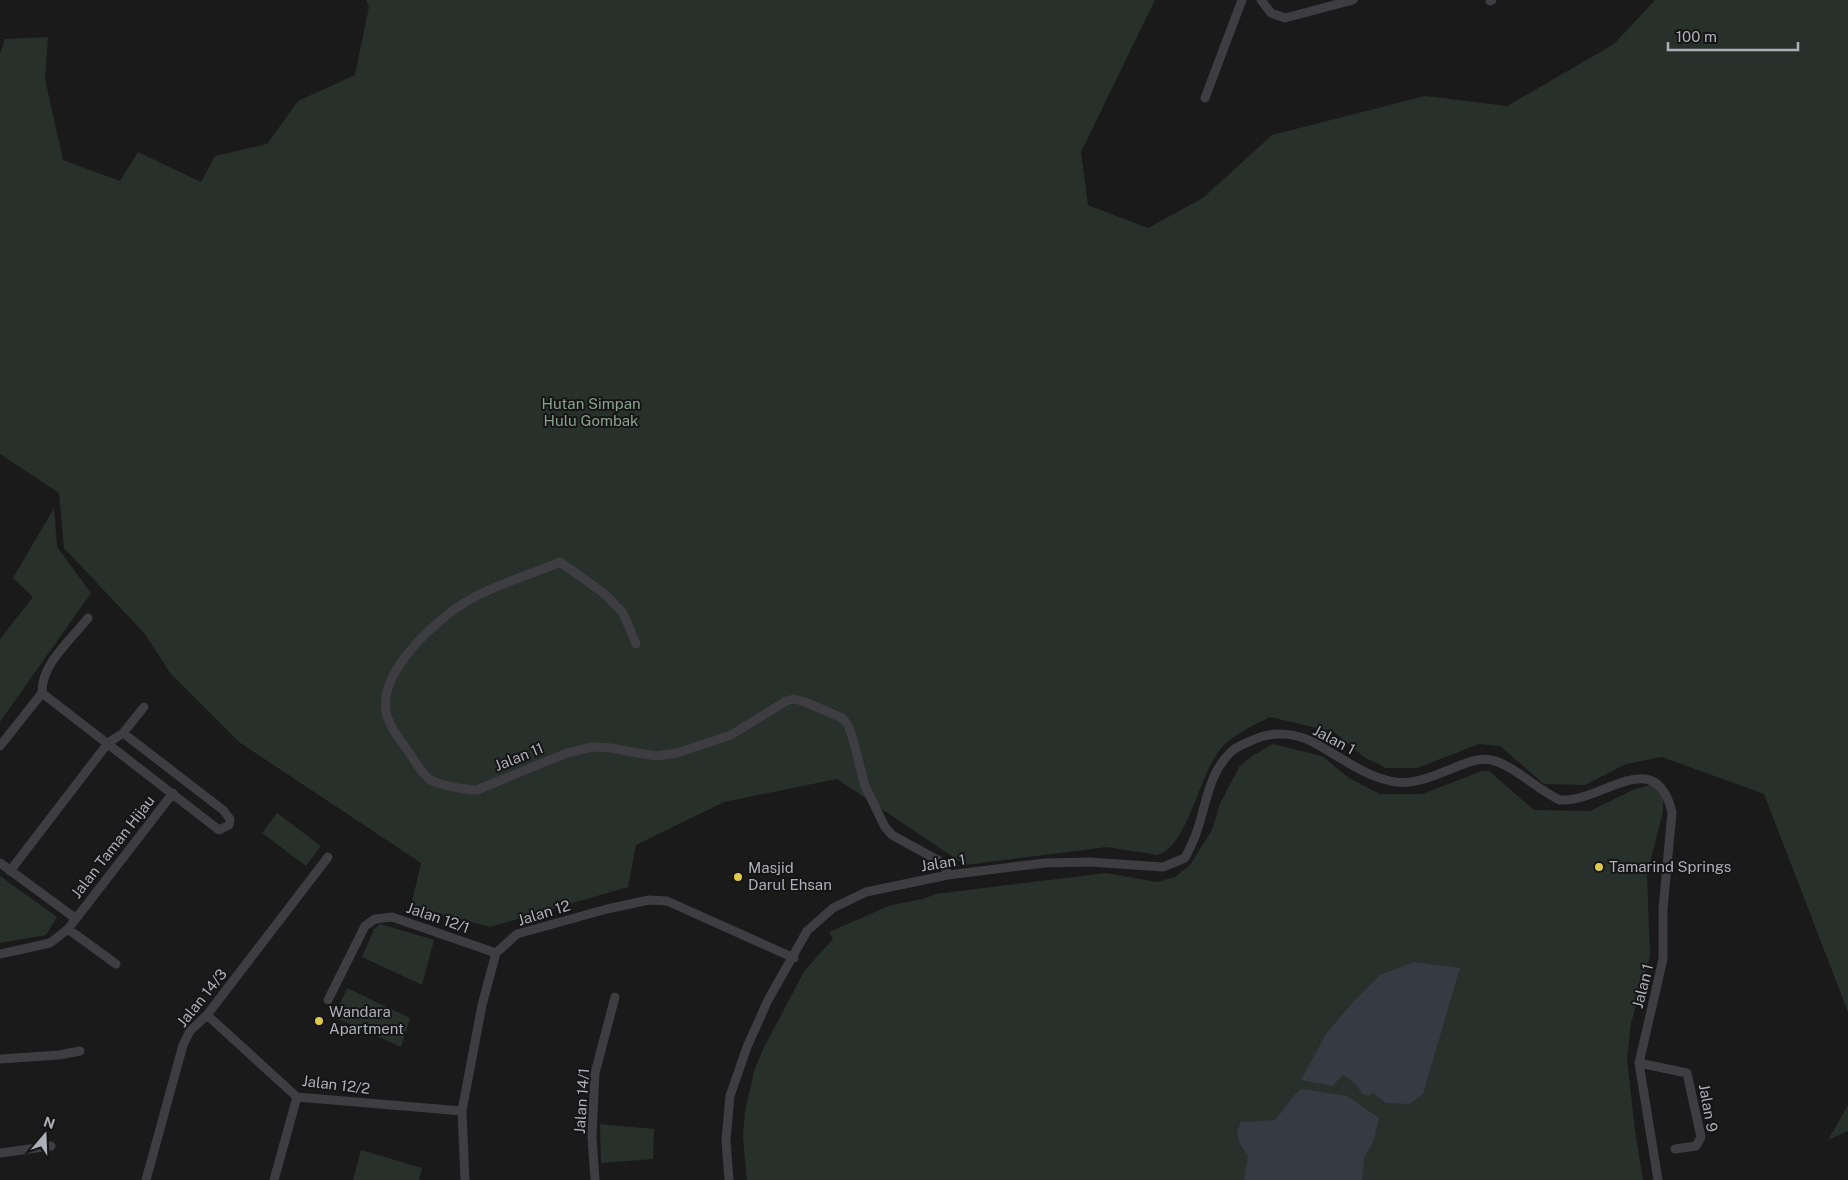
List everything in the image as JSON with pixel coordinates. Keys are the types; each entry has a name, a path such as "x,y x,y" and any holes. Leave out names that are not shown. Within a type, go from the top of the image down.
{"street":[{"path":"1205,98 1242,0"},
{"path":"1261,0 1271,13 1285,18 1353,0"},
{"name":"Jalan 11","path":"636,644 623,613 605,594 560,562 482,594 453,610 416,645 392,675 386,693 386,714 396,735 429,779 465,790 477,790 568,752 592,747 610,748 656,756 677,753 732,735 786,701 794,699 805,702 835,713 848,725 866,786 885,827 892,835 943,863 948,875"},
{"path":"0,746 42,693 42,684 46,670 88,618"},
{"name":"Jalan Taman Hijau","path":"42,693 219,830 229,824 230,819 223,810 123,732"},
{"path":"10,871 108,743 123,732 144,707"},
{"name":"Jalan 1","path":"729,1180 726,1140 730,1096 746,1047 768,1000 794,958 807,931 833,908 866,892 948,875 1046,863 1089,862 1163,867 1185,858 1196,833 1204,800 1220,767 1232,751 1266,734 1289,734 1311,741 1364,773 1392,782 1415,782 1480,758 1505,766 1549,795 1560,800 1570,800 1609,788 1632,778 1645,777 1657,782 1668,797 1672,812 1663,909 1664,959 1638,1063 1658,1180"},
{"name":"Jalan Taman Hijau","path":"0,954 50,943 68,929 173,793"},
{"name":"Jalan 14/3","path":"146,1180 184,1045 190,1031 207,1015 328,857"},
{"name":"Jalan Taman Hijau","path":"0,863 75,918"},
{"name":"Jalan 12","path":"496,953 517,934 607,909 649,900 667,901 688,909 794,958"},
{"name":"Jalan 12/1","path":"328,1000 366,926 375,919 392,917 496,953"},
{"path":"68,929 116,964"},
{"path":"465,1180 462,1111 482,1005 496,953"},
{"name":"Jalan 14/1","path":"595,1180 592,1137 595,1073 615,997"},
{"name":"Jalan 12/2","path":"207,1015 297,1097 462,1111"},
{"path":"0,1059 59,1055 80,1051"},
{"name":"Jalan 9","path":"1638,1063 1687,1073 1701,1137 1696,1146 1675,1149"},
{"path":"274,1180 297,1097"},
{"path":"0,1153 50,1146"}],"green space":[{"name":"Hutan Simpan Hulu Gombak","path":"366,0 1155,0 1081,152 1088,205 1148,228 1203,198 1272,135 1425,96 1507,106 1614,44 1655,0 1848,0 1848,1012 1764,794 1662,757 1626,764 1585,785 1544,784 1500,746 1479,744 1417,768 1386,768 1364,757 1334,732 1270,717 1230,740 1219,751 1205,777 1185,826 1167,850 1157,855 1107,847 965,865 837,779 724,802 636,845 628,887 490,927 411,906 421,863 239,742 170,673 145,634 64,548 59,493 0,454 0,54 5,39 48,37 45,79 63,160 120,181 138,152 201,182 215,156 267,144 298,101 355,75 369,7"},
{"path":"54,508 57,547 91,593 0,722 0,639 33,597 13,578"},
{"path":"1273,744 1322,756 1349,778 1380,794 1422,794 1482,771 1489,771 1534,810 1590,811 1635,789 1654,784 1659,788 1663,800 1663,812 1647,875 1650,956 1631,1023 1627,1058 1635,1131 1643,1180 747,1180 743,1137 745,1112 754,1071 764,1047 805,970 833,939 829,932 891,905 923,899 936,894 1106,873 1157,882 1175,877 1190,865 1212,830 1220,804 1239,767 1252,756"},
{"path":"277,813 321,846 306,866 262,833"},
{"path":"0,876 57,917 46,935 0,943"},
{"path":"380,924 434,940 422,985 362,957 374,929"},
{"path":"347,988 410,1018 401,1047 334,1017"},
{"path":"1848,1105 1848,1131 1828,1140"},
{"path":"600,1124 654,1129 653,1159 601,1163"},
{"path":"361,1150 422,1168 419,1180 353,1180"}],"shaded area":[{"path":"1413,962 1460,968 1423,1094 1409,1104 1386,1103 1373,1093 1369,1096 1362,1094 1356,1084 1343,1075 1332,1086 1301,1080 1326,1034 1355,1000 1380,975"},
{"path":"1301,1089 1347,1096 1379,1118 1374,1140 1364,1158 1362,1180 1244,1180 1248,1156 1240,1144 1237,1132 1241,1122 1275,1120"}],"place":[{"name":"Tamarind Springs","path":"1599,867"},
{"name":"Masjid Darul Ehsan","path":"738,877"},
{"name":"Wandara Apartment","path":"319,1021"}]}
